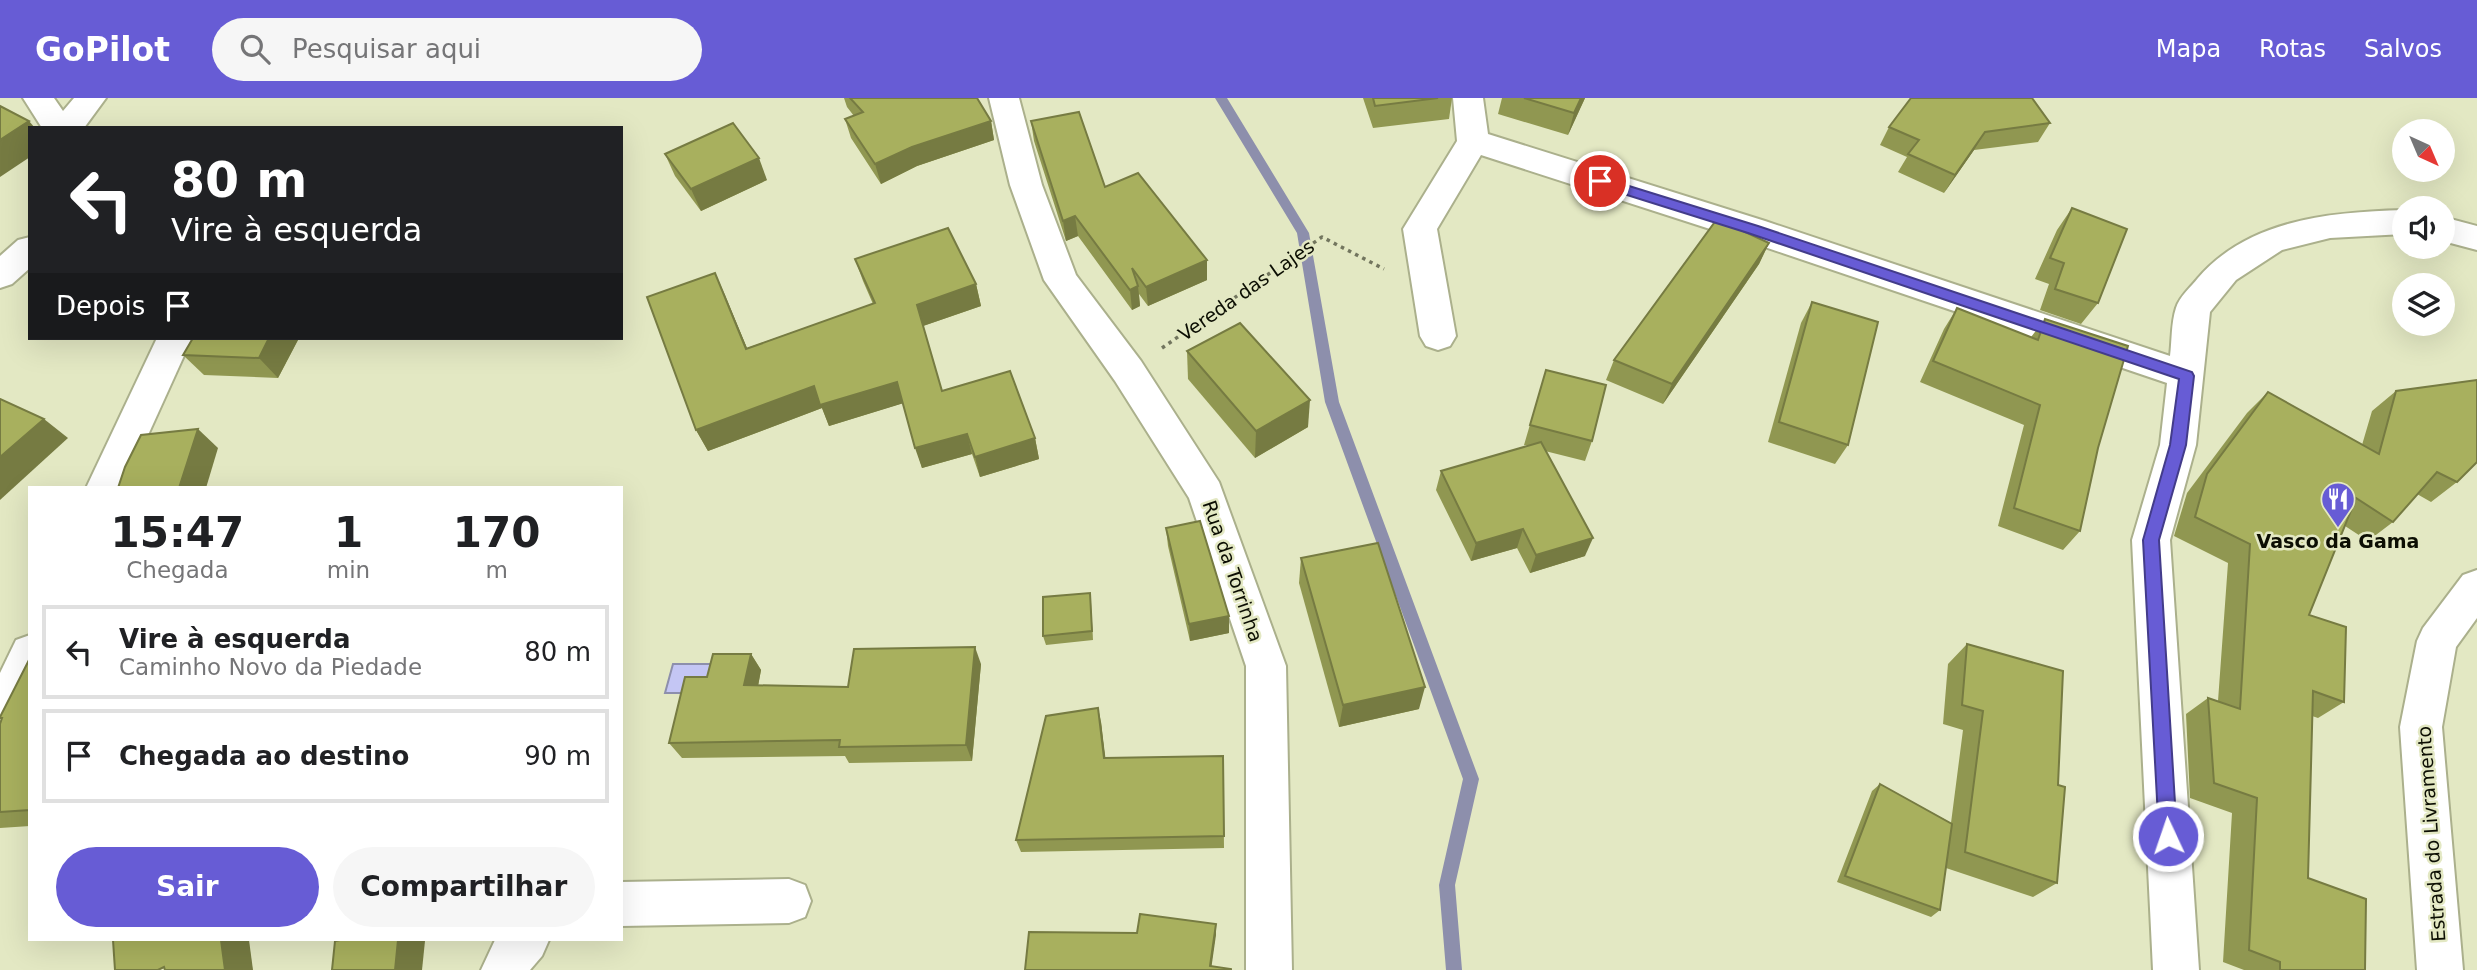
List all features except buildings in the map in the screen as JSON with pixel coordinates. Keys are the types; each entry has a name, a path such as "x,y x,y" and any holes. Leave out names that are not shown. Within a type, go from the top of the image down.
{"street":[{"path":"38,98 58,126"},
{"path":"68,126 91,98"},
{"name":"Rua da Torrinha","path":"1004,98 1026,185 1061,280 1128,372 1206,493 1266,666 1269,970"},
{"path":"1438,336 1420,229 1473,141 1468,98"},
{"path":"1473,141 1753,230 2187,376"},
{"path":"2176,970 2151,540 2178,445 2193,308 2224,271 2272,240 2330,226 2392,223"},
{"path":"2455,232 2477,238"},
{"path":"0,275 28,251"},
{"path":"106,486 173,340"},
{"name":"Estrada do Livramento","path":"2440,970 2421,727 2437,640 2477,587"},
{"path":"0,718 28,657"},
{"path":"623,904 789,901"},
{"path":"505,970 508,960 525,941"}],"path":[{"name":"Vereda das Lajes","path":"1128,372 1322,237 1392,274"}],"water":[{"path":"673,664 741,664 719,693 665,693"}],"waterway":[{"path":"1221,98 1303,233 1332,402 1471,779 1447,885 1454,970"}],"place":[{"name":"Vasco da Gama","path":"2338,529"}],"route":[{"path":"1600,181 2187,376 2178,445 2151,540 2168,836"}]}
